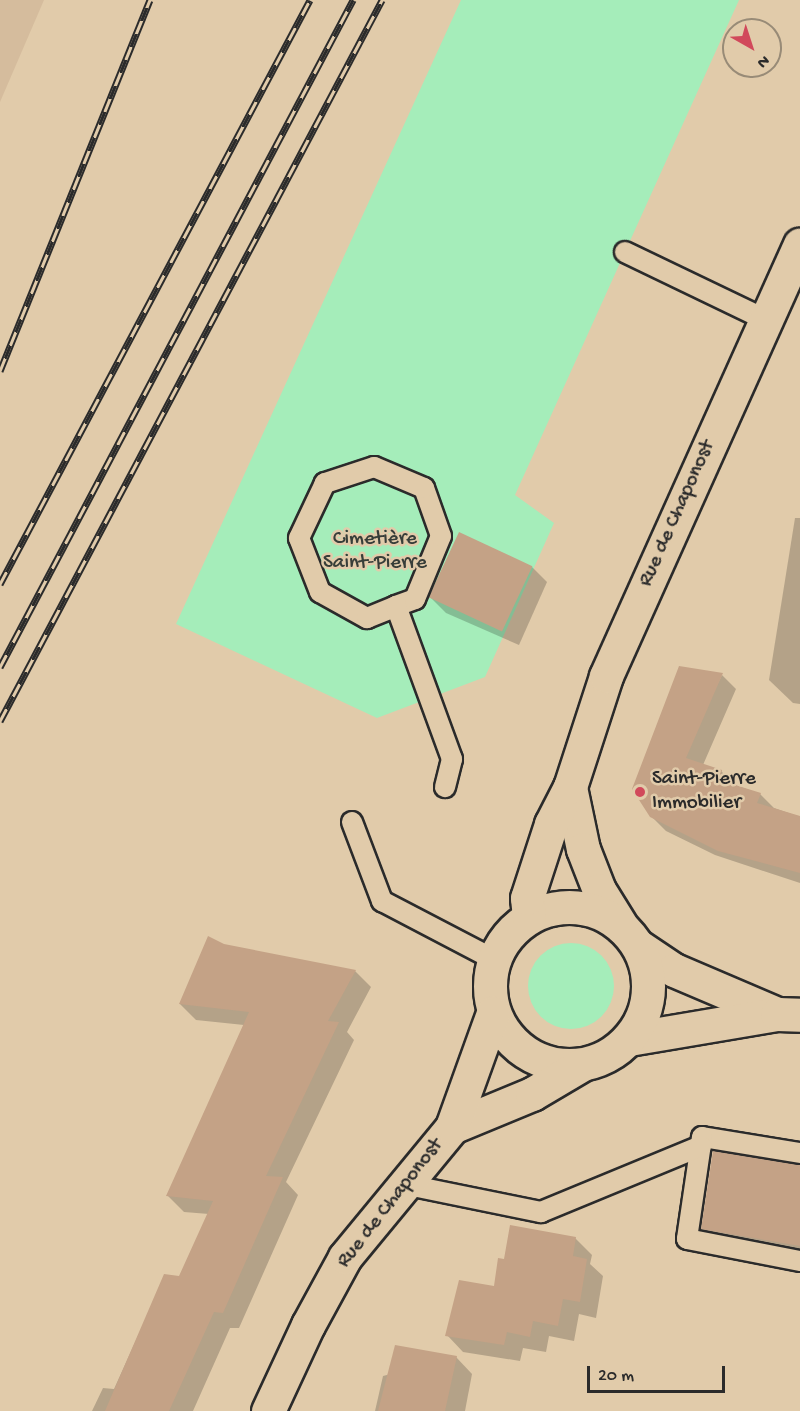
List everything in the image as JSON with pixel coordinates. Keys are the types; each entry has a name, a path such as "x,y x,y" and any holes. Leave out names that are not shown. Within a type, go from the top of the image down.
{"main road":[{"name":"Rue de Chaponost","path":"529,917 526,898 551,824 570,787 606,676 764,319 800,245"},
{"name":"Rue de Chaponost","path":"570,787 583,849 599,890 630,936"},
{"path":"630,936 647,969 648,994 642,1018 629,1039 607,1057 581,1065 553,1065 527,1055 506,1037 493,1013 489,985 494,958 508,935 529,917 552,908 577,907 601,913 674,970 789,1015"},
{"name":"Rue de Chaponost","path":"268,1411 308,1325 345,1257 452,1127 493,1013"},
{"path":"629,1039 789,1015"},
{"name":"Rue de Chaponost","path":"452,1127 532,1094 581,1065"}],"lane":[{"path":"625,252 764,319"},
{"path":"374,467 424,488 441,536 415,599 396,606 367,618 320,592 299,538 325,483 374,467"},
{"path":"396,606 452,759 444,787"},
{"path":"352,822 382,901 494,958"},
{"path":"800,1153 702,1137 687,1239 800,1261"},
{"path":"404,1184 541,1212 701,1146"}],"shaded area":[{"path":"0,0 44,0 0,102"}],"green space":[{"name":"Cimetière Saint-Pierre","path":"461,0 739,0 731,18 722,18 722,38 515,495 554,523 485,677 377,718 176,624"},
{"path":"571,943 588,946 607,962 611,969 614,986 611,1003 595,1022 588,1026 571,1029 554,1026 535,1010 531,1003 528,986 531,969 547,950 554,946"}],"building":[{"path":"459,532 532,566 502,631 429,597"},
{"path":"679,666 723,673 686,758 722,770 719,780 761,793 757,803 800,816 800,873 718,851 650,817 632,789"},
{"path":"208,936 224,944 356,970 328,1021 339,1022 266,1176 283,1177 223,1313 214,1312 169,1411 105,1411 164,1274 179,1276 213,1201 166,1196 249,1012 179,1004"},
{"path":"713,1151 800,1165 800,1246 701,1229"},
{"path":"510,1225 576,1237 573,1256 587,1259 580,1302 563,1299 558,1326 533,1321 530,1337 507,1332 504,1345 445,1336 459,1280 494,1286 498,1258 504,1259"},
{"path":"395,1345 457,1356 445,1411 378,1411"}],"railway":[{"path":"0,371 150,0"},
{"path":"0,584 310,0"},
{"path":"0,667 353,0"},
{"path":"0,721 382,0"}],"place":[{"name":"Saint-Pierre Immobilier","path":"640,792"}]}
